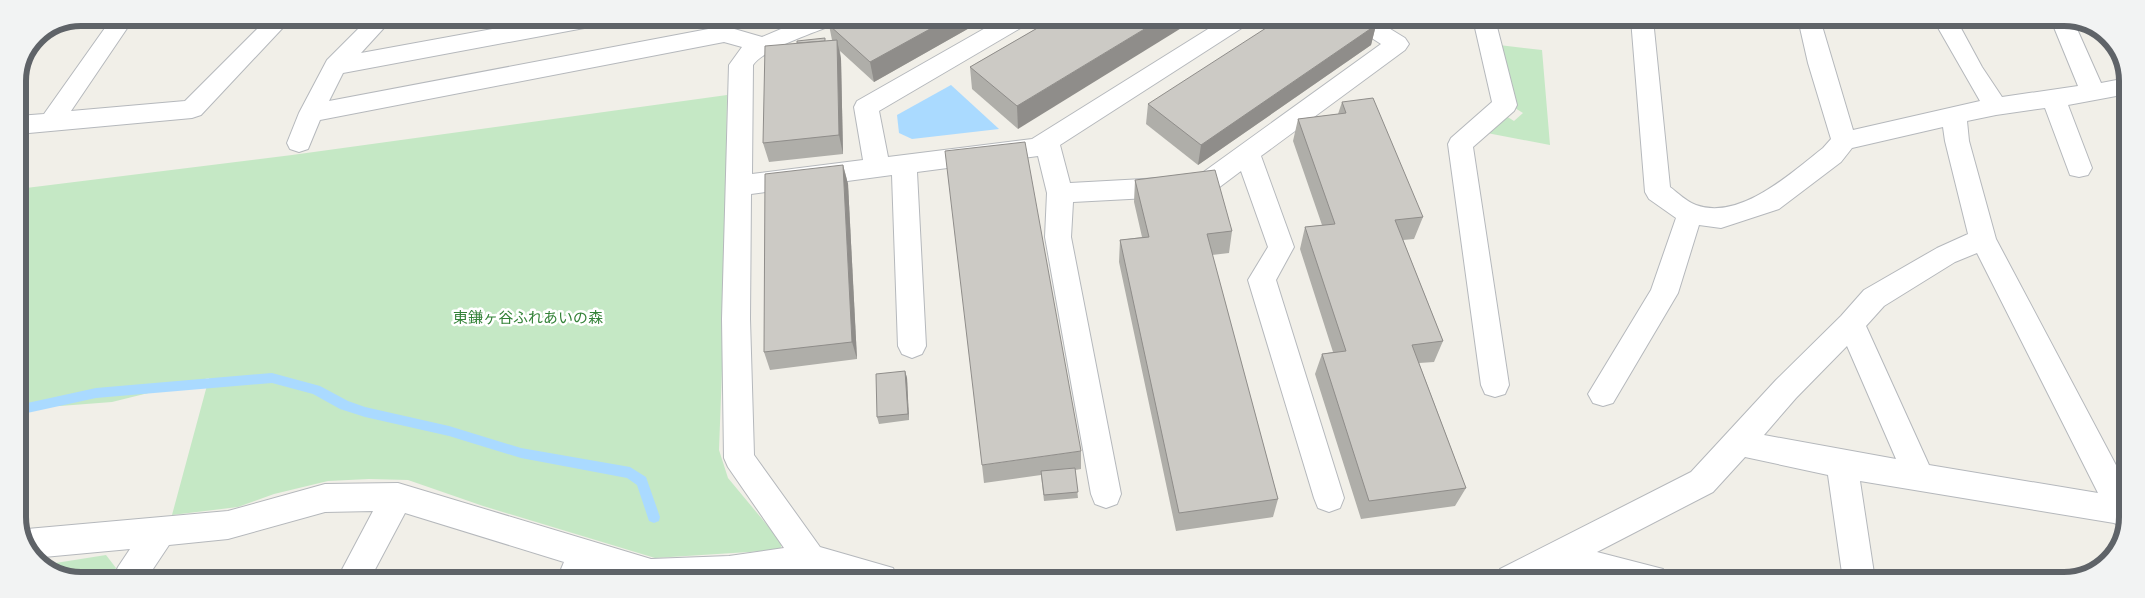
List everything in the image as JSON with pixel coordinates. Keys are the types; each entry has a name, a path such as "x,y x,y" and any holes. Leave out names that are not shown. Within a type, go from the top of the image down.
{"street":[{"path":"52,121 117,26"},
{"path":"26,124 192,109 273,26"},
{"path":"299,143 310,112 335,66 374,26"},
{"path":"335,66 552,26"},
{"path":"310,112 724,34 774,33 800,26"},
{"path":"877,167 866,107 1007,26"},
{"path":"752,184 1038,147 1229,26"},
{"path":"1060,193 1204,185 1397,44 1369,26"},
{"path":"1486,26 1505,106 1460,144 1495,385"},
{"path":"1643,26 1658,192 1690,214 1721,218 1770,202 1832,155 1844,141 1996,106 2054,99 2119,88"},
{"path":"1811,26 1844,141"},
{"path":"1947,26 1996,106"},
{"path":"2065,26 2093,93"},
{"path":"774,33 748,54 741,65 736,319 739,458 807,569"},
{"path":"2054,99 2079,168"},
{"path":"1954,116 1957,140 1983,239 2119,501"},
{"path":"1047,141 1060,193 1058,237 1106,494"},
{"path":"1248,154 1282,247 1262,280 1329,498"},
{"path":"904,164 912,346"},
{"path":"1604,394 1664,292 1690,214"},
{"path":"1527,572 1702,482 1786,389 1851,324 1874,298 1946,255 1983,239"},
{"path":"1851,324 1919,477"},
{"path":"1739,443 1842,464 2119,512"},
{"path":"1842,464 1858,572"},
{"path":"33,543 228,525 325,498 398,496 578,566 633,572"},
{"path":"357,572 398,496"},
{"path":"133,572 160,532"},
{"path":"1556,558 1617,572"},
{"path":"703,572 807,569 830,572"}],"green space":[{"path":"1499,45 1542,50 1550,145 1487,133 1506,116 1514,121 1523,113 1515,108"},
{"name":"東鎌ヶ谷ふれあいの森","path":"727,95 724,316 719,450 728,478 782,543 780,550 655,558 483,506 408,480 328,481 274,494 238,507 172,515 209,378 112,402 60,406 26,404 26,188 292,155"},
{"path":"106,555 116,568 113,572 81,572 60,568 53,563"}],"water":[{"path":"951,85 999,129 912,139 899,133 897,115"}],"building":[{"path":"830,26 935,26 870,62"},
{"path":"1041,26 1149,26 1017,106 970,67"},
{"path":"1269,26 1375,26 1201,145 1148,104"},
{"path":"825,38 825,41 797,43 797,41"},
{"path":"837,40 839,135 763,143 765,46"},
{"path":"1373,98 1423,217 1395,220 1443,341 1412,345 1466,488 1369,501 1322,354 1346,351 1305,227 1335,224 1298,119 1346,113 1342,102"},
{"path":"1025,142 1081,451 982,465 945,151"},
{"path":"843,165 852,342 764,352 765,174"},
{"path":"1215,170 1232,231 1207,234 1278,499 1179,513 1120,240 1149,237 1135,180"},
{"path":"905,371 908,414 877,417 876,374"},
{"path":"1075,468 1078,492 1044,495 1041,471"}],"waterway":[{"path":"26,408 96,393 272,378 316,390 344,405 365,412 449,431 521,453 630,473 642,481 654,517"}]}
